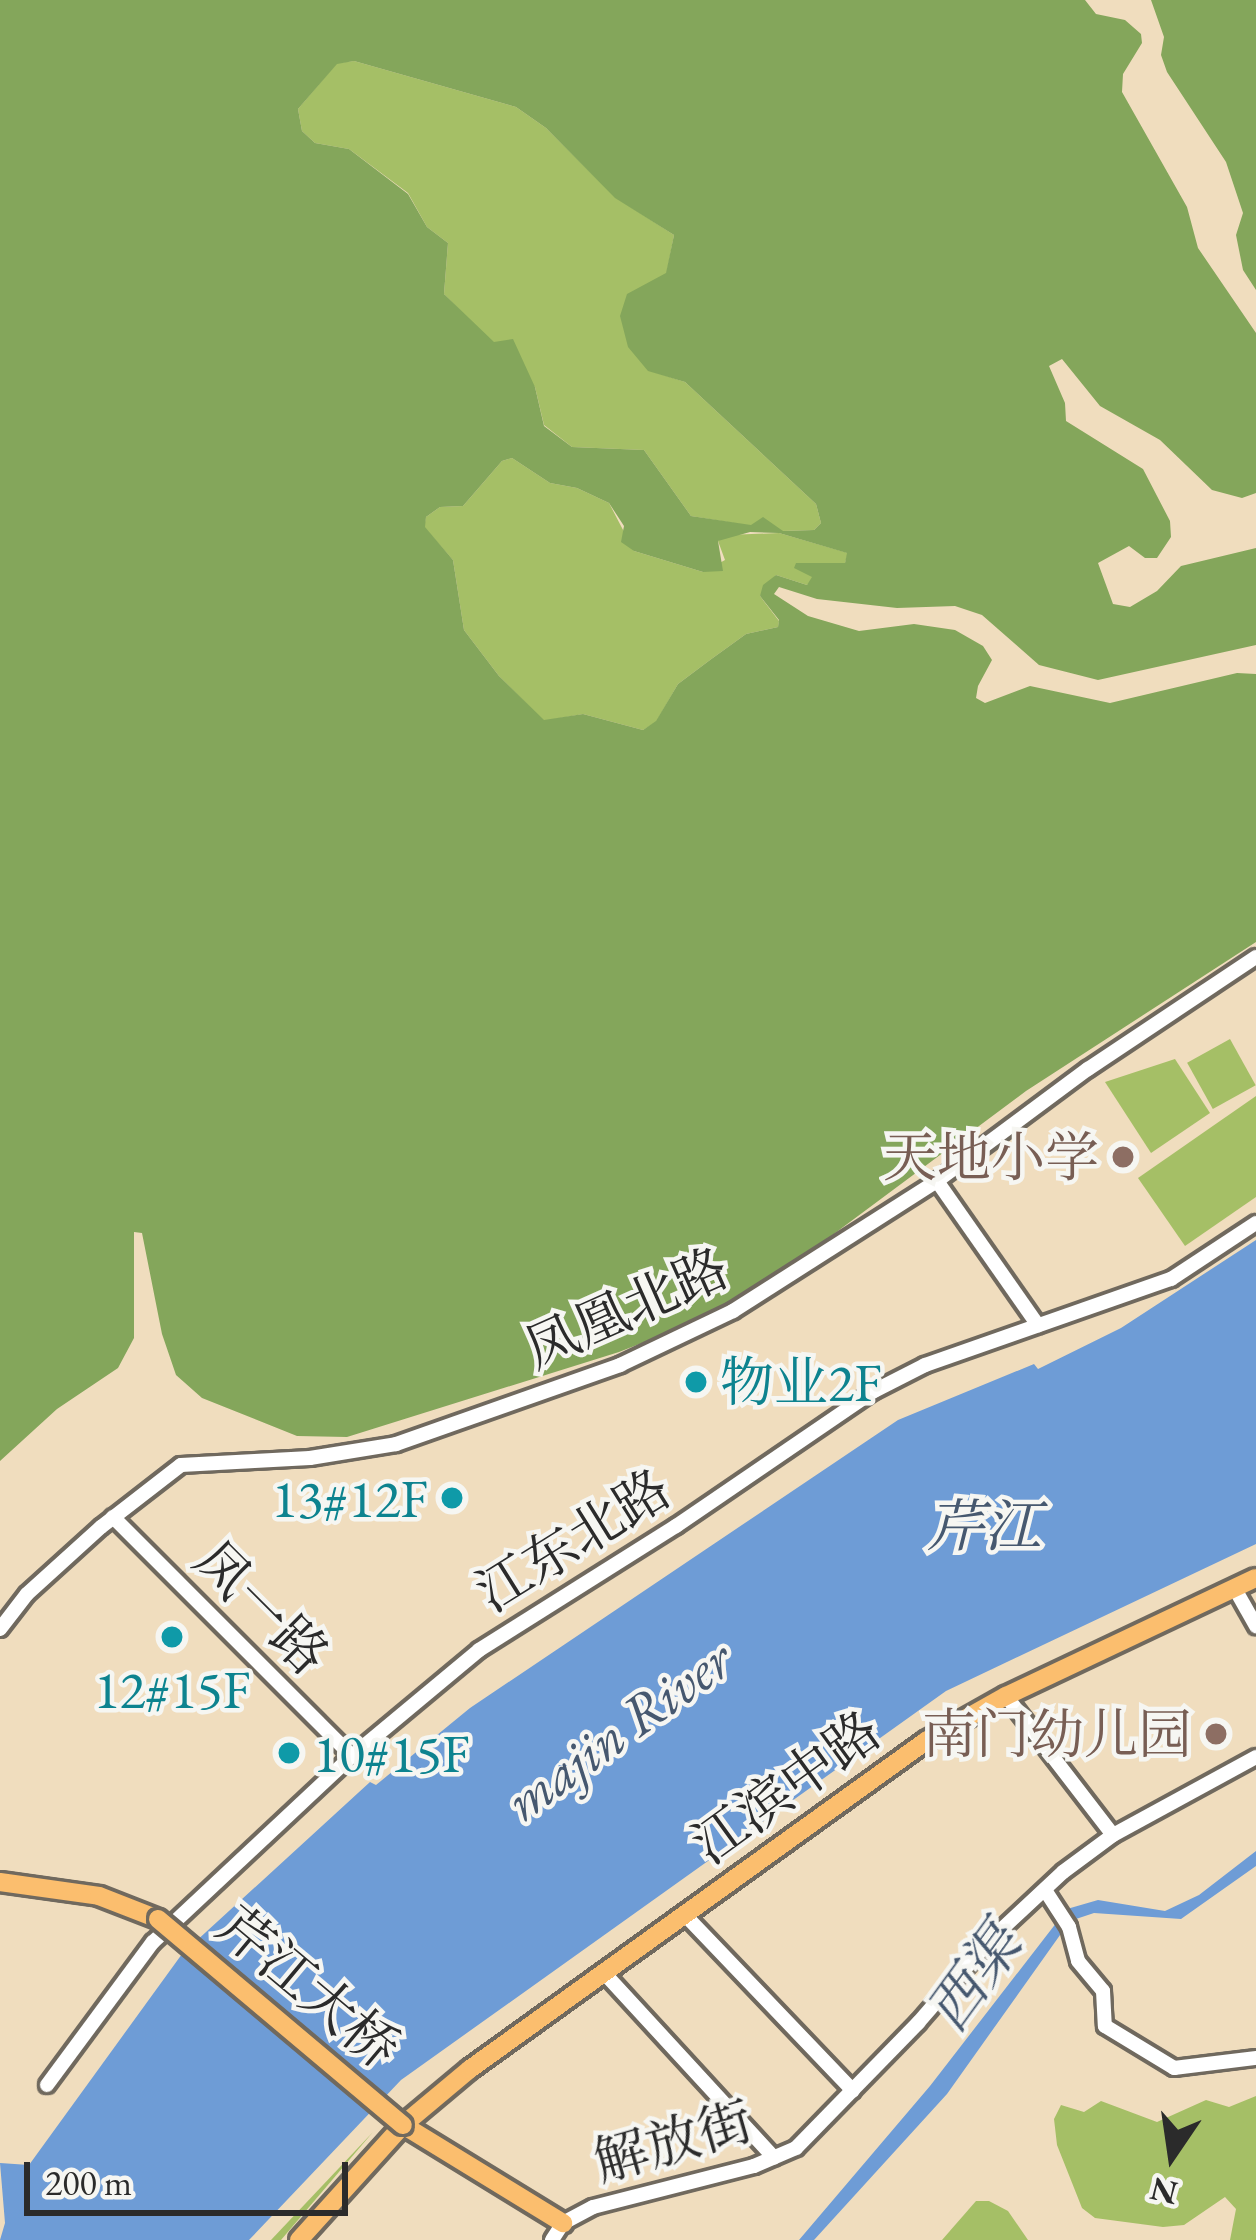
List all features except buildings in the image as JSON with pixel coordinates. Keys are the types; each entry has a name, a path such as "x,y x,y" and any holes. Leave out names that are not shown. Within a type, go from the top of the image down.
{"main road":[{"name":"江滨中路","path":"298,2240 403,2125 470,2068 606,1975 926,1741 1006,1696 1256,1578"},
{"name":"芹江大桥","path":"0,1882 116,1900 158,1918 403,2125 557,2232"}],"street":[{"name":"凤凰北路","path":"0,1629 27,1594 113,1517 181,1465 310,1458 396,1444 620,1365 733,1311 937,1181 1088,1069 1256,957"},
{"path":"937,1181 1038,1325"},
{"name":"江东北路","path":"47,2085 140,1955 352,1756 479,1650 676,1526 874,1391 925,1365 1171,1279 1256,1223"},
{"name":"凤一路","path":"113,1517 352,1756"},
{"path":"1234,1589 1256,1626"},
{"path":"1006,1696 1113,1834"},
{"name":"解放街","path":"557,2232 592,2207 774,2158 811,2137 989,1941 1045,1890 1113,1834 1256,1756"},
{"path":"1045,1890 1069,1927 1078,1961 1102,1991 1108,2028 1174,2068 1256,2058"},
{"path":"685,1916 853,2091"},
{"path":"606,1975 774,2158"}],"green space":[{"path":"0,0 1085,0 1096,14 1125,20 1141,34 1142,43 1123,74 1122,92 1187,207 1198,248 1256,333 1256,493 1242,498 1212,490 1160,440 1100,406 1062,359 1049,366 1065,403 1066,421 1143,469 1170,521 1171,537 1157,558 1145,558 1129,546 1098,563 1113,604 1130,607 1157,591 1181,566 1256,548 1256,645 1098,680 1039,665 982,615 955,606 897,608 817,599 779,587 774,594 808,616 859,631 914,624 955,630 983,646 992,660 976,698 985,703 1030,686 1110,703 1237,673 1256,674 1256,942 1026,1091 819,1245 703,1319 619,1352 347,1437 297,1436 202,1398 176,1375 162,1334 142,1233 134,1232 134,1338 118,1368 57,1409 0,1461","holes":["354,61 516,107 546,128 615,198 674,235 666,273 627,294 620,316 628,347 648,371 685,382 816,504 821,523 814,530 783,531 763,517 751,525 691,516 644,450 572,447 544,426 535,387 513,339 494,342 444,294 448,243 427,227 408,194 349,149 315,143 302,131 298,109 337,64","512,458 550,483 577,488 609,503 624,526 621,542 634,551 703,572 723,571 718,541 750,532 779,533 847,553 845,563 796,563 794,568 812,577 807,585 776,575 763,585 760,596 779,620 778,627 746,634 678,684 656,721 643,730 583,714 544,720 499,676 464,630 453,560 425,527 426,517 440,507 463,506 502,461"]},
{"path":"1151,0 1256,0 1256,290 1243,270 1236,235 1243,213 1226,162 1167,72 1161,55 1164,37"},
{"path":"354,61 516,107 546,128 615,197 674,235 648,370 685,382 816,504 821,523 814,530 782,531 691,516 644,450 572,447 544,425 535,387 444,294 448,243 427,227 408,193 349,149 315,143 302,131 298,109 337,63"},
{"path":"512,458 550,483 577,488 609,503 634,551 703,572 725,560 718,541 727,535 779,533 848,553 845,563 831,564 807,585 776,575 760,596 779,621 778,627 746,634 678,684 656,722 643,730 583,714 544,721 499,676 464,630 453,560 424,527 426,517 440,507 463,506 502,461"},
{"path":"1230,1039 1256,1085 1213,1109 1187,1063"},
{"path":"1175,1059 1210,1113 1151,1153 1105,1082"},
{"path":"1256,1096 1256,1197 1185,1246 1138,1178"},
{"path":"1256,2096 1256,2240 1230,2240 1236,2209 1225,2197 1184,2225 1163,2227 1095,2218 1082,2208 1057,2145 1054,2119 1061,2105 1084,2112 1101,2101 1157,2122 1206,2100 1229,2107"},
{"path":"373,2132 281,2240 271,2240"},
{"path":"976,2201 989,2201 1008,2211 1028,2240 942,2240"}],"water":[{"name":"芹江","path":"1256,1240 1256,1544 946,1691 401,2080 249,2240 0,2240 5,2223 0,2163 29,2165 182,1954 370,1782 376,1785 470,1708 898,1420 1034,1364 1038,1369 1121,1328"},
{"path":"1256,1851 1256,1866 1181,1919 1094,1913 1070,1921 947,2094 814,2240 799,2240 930,2086 1067,1909 1098,1900 1165,1911 1199,1895"}],"place":[{"name":"天地小学","path":"1123,1157"},
{"name":"物业2F","path":"696,1382"},
{"name":"13#12F","path":"452,1498"},
{"name":"12#15F","path":"172,1637"},
{"name":"南门幼儿园","path":"1216,1734"},
{"name":"10#15F","path":"289,1753"}],"water label":[{"name":"majin River","path":"618,1730"},
{"name":"西渠","path":"974,1978"}]}
